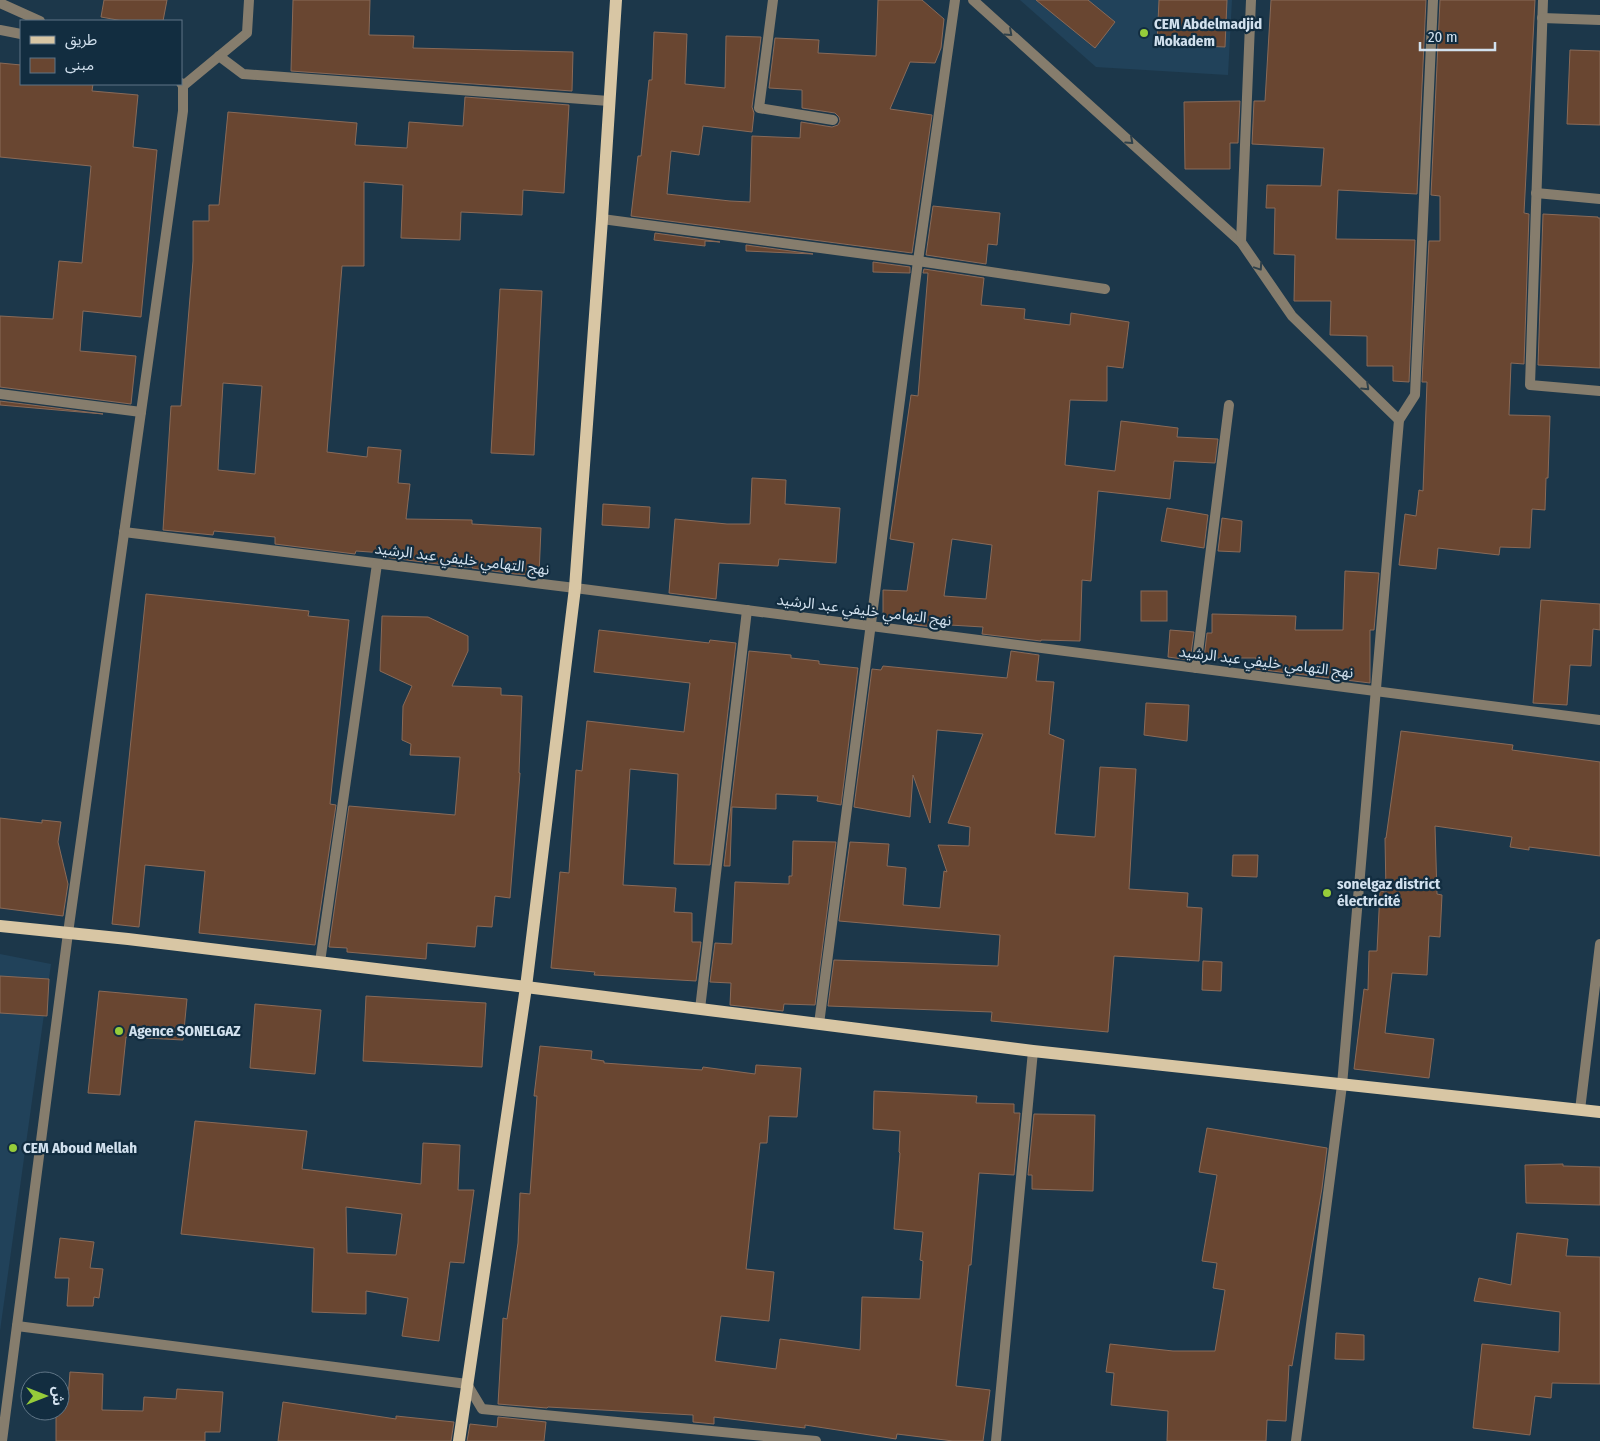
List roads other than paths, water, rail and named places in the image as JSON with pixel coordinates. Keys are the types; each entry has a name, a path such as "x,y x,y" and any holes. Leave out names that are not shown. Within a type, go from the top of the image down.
{"main road":[{"path":"459,1441 526,987 575,588 616,0"},
{"path":"0,926 320,962 1032,1051 1600,1112"}],"street":[{"path":"2,1441 68,933 183,111 182,84 247,33 250,0"},
{"path":"773,0 760,108 833,120"},
{"path":"819,1024 918,261 955,0"},
{"path":"973,0 1242,242 1292,316 1399,420"},
{"path":"1242,242 1251,0"},
{"path":"1296,1441 1342,1084 1399,420 1415,395 1433,0"},
{"path":"1542,0 1530,385 1600,391"},
{"path":"0,3 38,20"},
{"path":"1542,18 1600,20"},
{"path":"0,30 20,34"},
{"path":"219,56 244,74 609,101"},
{"path":"1536,193 1600,199"},
{"path":"602,220 918,261 1105,289"},
{"path":"0,394 141,412"},
{"path":"1196,668 1229,405"},
{"name":"نهج التهامي خليفي عبد الرشيد","path":"124,532 1600,720"},
{"path":"320,962 377,564"},
{"path":"700,1009 747,610"},
{"path":"1580,1110 1600,944"},
{"path":"996,1441 1032,1051"},
{"path":"17,1326 467,1384 482,1409 816,1441"}],"place":[{"name":"CEM Abdelmadjid Mokadem","path":"1144,33"},
{"name":"sonelgaz district électricité","path":"1327,893"},
{"name":"Agence SONELGAZ","path":"119,1031"},
{"name":"CEM Aboud Mellah","path":"13,1148"}]}
